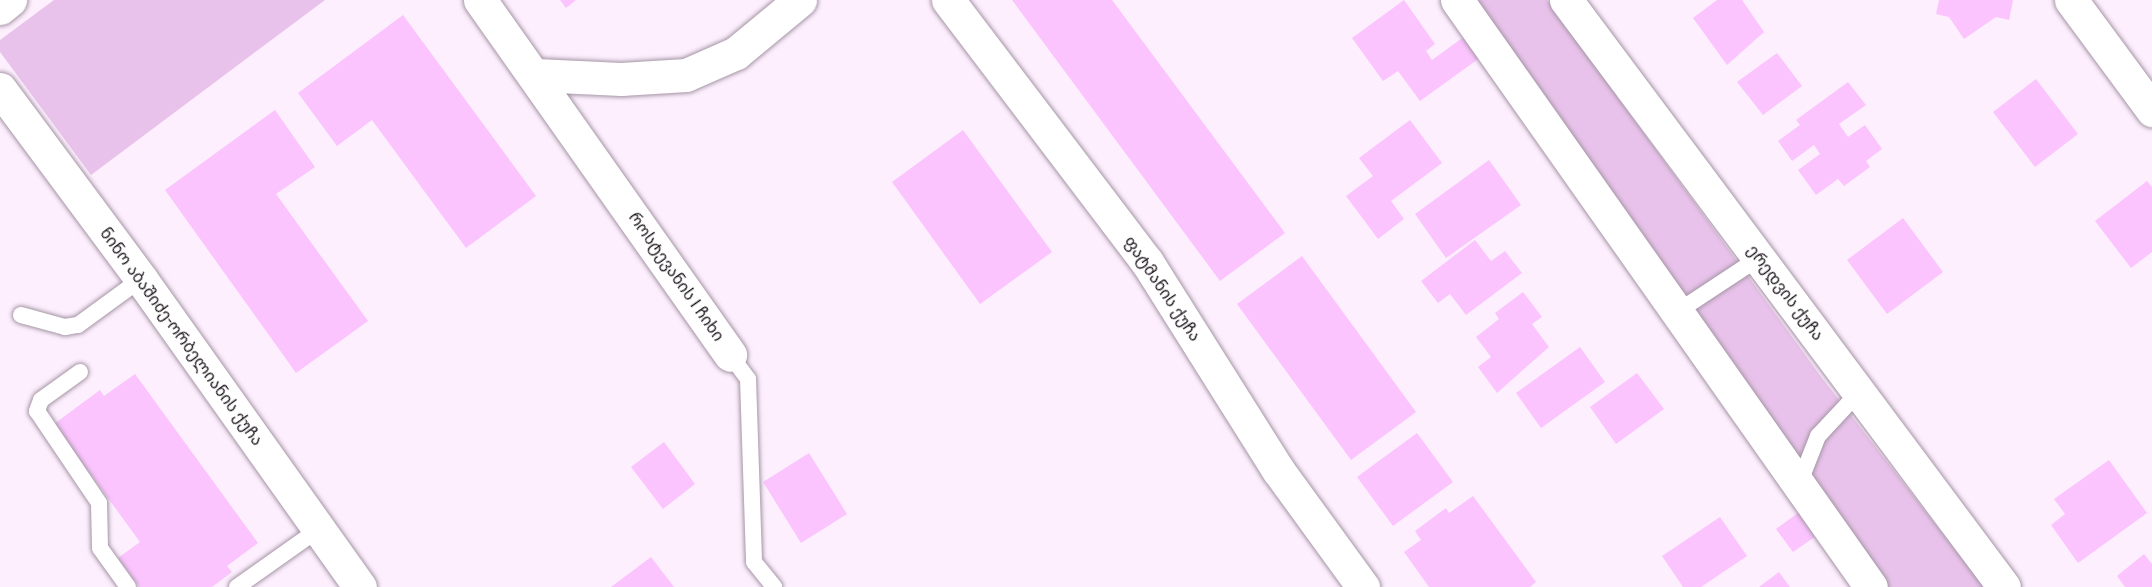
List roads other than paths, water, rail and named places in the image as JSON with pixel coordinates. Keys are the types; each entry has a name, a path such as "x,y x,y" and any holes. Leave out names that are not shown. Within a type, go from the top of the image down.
{"street":[{"path":"0,8 10,0"},
{"name":"როსტევანის I ჩიხი","path":"480,0 536,75 730,355"},
{"path":"536,75 621,78 686,75 736,53 800,0"},
{"name":"ფატმანის ქუჩა","path":"948,0 1147,262 1278,470 1363,587"},
{"path":"1457,0 1871,587"},
{"name":"ერედვის ქუჩა","path":"1566,0 2004,587"},
{"path":"2072,0 2152,110"},
{"name":"ნინო აბაშიძე-ორბელიანის ქუჩა","path":"0,89 141,279 360,587"}],"lane":[{"path":"1677,312 1759,258"},
{"path":"21,315 65,327 78,325 141,279"},
{"name":"როსტევანის I ჩიხი","path":"730,355 748,380 754,562 774,587"},
{"path":"80,372 41,400 37,411 99,503 100,548 128,587"},
{"path":"1799,484 1818,436 1859,393"},
{"path":"237,587 319,529"}]}
